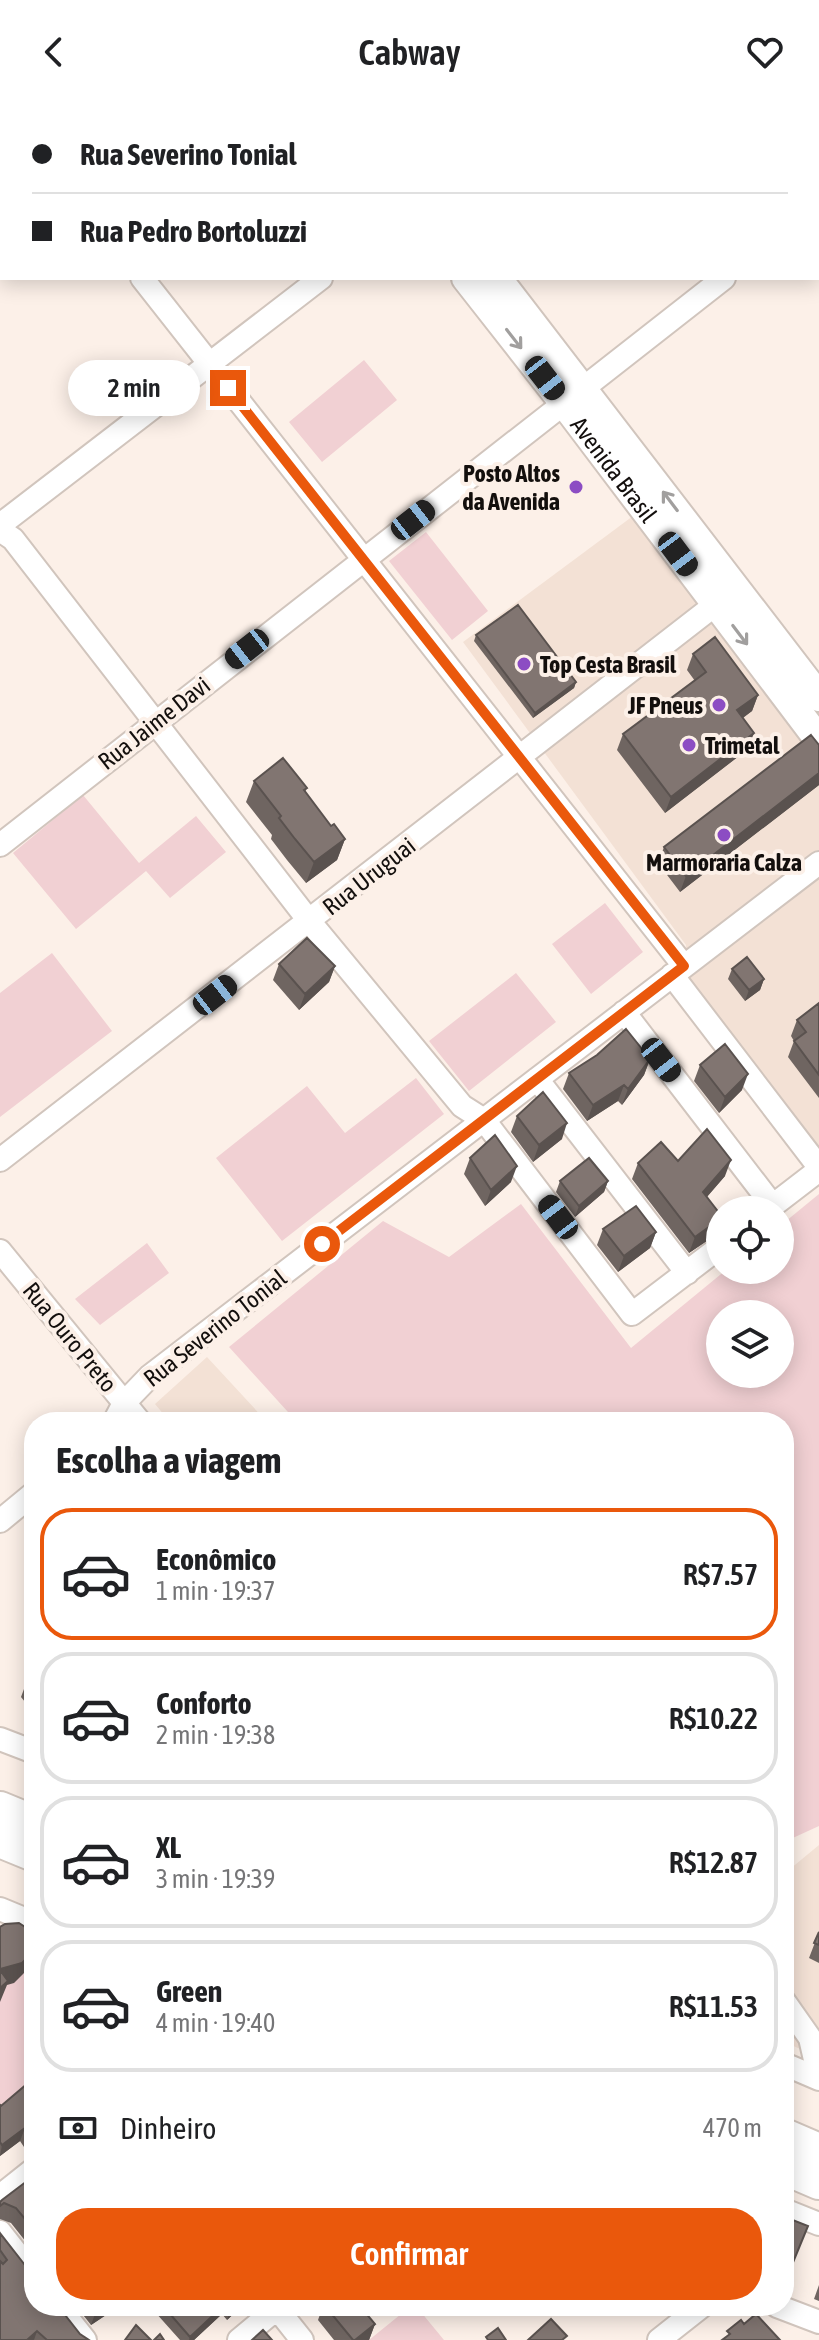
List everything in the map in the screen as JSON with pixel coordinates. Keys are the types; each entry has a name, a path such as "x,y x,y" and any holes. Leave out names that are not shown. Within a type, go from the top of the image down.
{"highway":[{"path":"0,1809 24,1819"},
{"path":"0,1840 24,1850"},
{"path":"794,2140 819,2151"},
{"path":"794,2171 819,2182"}],"main road":[{"name":"Avenida Brasil","path":"468,280 574,395"},
{"name":"Avenida Brasil","path":"498,280 574,395 726,597 819,740"},
{"name":"Avenida Brasil","path":"726,597 819,697"}],"street":[{"path":"144,280 519,758 678,970 819,1168 785,1196"},
{"path":"318,280 4,524 310,922 462,1106 484,1120 632,1314 706,1258"},
{"name":"Rua Jaime Davi","path":"0,845 721,280"},
{"name":"Rua Uruguai","path":"0,1160 726,597"},
{"name":"Rua Severino Tonial","path":"120,1412 150,1376 819,863"},
{"path":"624,1012 761,1196"},
{"path":"537,1079 687,1273"},
{"name":"Rua Ouro Preto","path":"0,1251 118,1412"},
{"path":"0,1521 24,1501"},
{"path":"0,1739 24,1748"},
{"path":"0,1909 24,1919"},
{"path":"794,2015 810,2038 819,2078"},
{"path":"794,2068 819,2078"},
{"path":"0,2196 24,2177"},
{"path":"794,2214 819,2224"},
{"path":"0,2232 24,2262"},
{"path":"794,2312 819,2322"},
{"path":"66,2316 85,2340"},
{"path":"239,2340 267,2316"},
{"path":"284,2316 302,2340"},
{"path":"659,2340 689,2316"}],"shaded area":[{"path":"364,360 397,400 322,462 289,422"},
{"path":"633,516 819,756 819,1151 686,982 686,945 463,642"},
{"path":"426,532 488,611 452,640 389,561"},
{"path":"83,795 139,863 196,816 226,852 170,898 146,871 76,929 13,853"},
{"path":"605,903 643,952 591,994 552,944"},
{"path":"52,953 112,1031 0,1117 0,993"},
{"path":"516,973 556,1022 469,1091 429,1041"},
{"path":"416,1078 444,1114 282,1241 216,1158 307,1086 345,1133"},
{"path":"819,1194 819,1826 794,1837 794,1412 288,1412 229,1347 383,1221 449,1257 521,1204 631,1348 709,1284 794,1284 794,1215"},
{"path":"147,1243 169,1273 100,1325 75,1299"},
{"path":"207,1357 258,1412 162,1412 155,1404"},
{"path":"819,1845 819,2057 794,2046 794,1866"},
{"path":"0,1925 24,1935 24,2091 0,2109"},
{"path":"399,2316 424,2316 444,2340 369,2340"}],"building":[{"name":"Top Cesta Brasil","path":"518,605 576,682 535,713 476,635"},
{"path":"715,637 758,695 737,710 754,733 671,797 623,734 706,672 693,654"},
{"name":"Marmoraria Calza","path":"811,735 819,745 819,773 686,876 664,847"},
{"path":"283,758 331,826 334,824 345,839 314,862 254,781"},
{"path":"307,938 335,966 305,994 279,964"},
{"path":"747,957 764,979 749,990 732,969"},
{"path":"819,1003 819,1075 794,1041 806,1032 797,1020"},
{"path":"626,1029 650,1059 628,1089 624,1085 593,1105 569,1073 597,1055"},
{"path":"725,1044 748,1074 725,1097 700,1065"},
{"path":"543,1092 567,1123 539,1145 517,1116"},
{"path":"707,1129 731,1160 703,1192 706,1196 706,1229 695,1237 638,1163 661,1142 678,1161"},
{"path":"495,1135 517,1166 491,1190 470,1158"},
{"path":"589,1158 608,1181 579,1206 560,1181"},
{"path":"636,1206 656,1232 624,1256 603,1229"},
{"path":"19,1923 24,1926 24,1961 0,1969 0,1927"},
{"path":"0,1970 8,1981 0,1988"},
{"path":"24,2086 24,2129 2,2145 0,2142 1,2106"},
{"path":"24,2183 24,2218 16,2208 4,2203 0,2206 2,2200"},
{"path":"794,2221 808,2226 794,2260"},
{"path":"0,2233 24,2264 24,2316 66,2316 89,2340 47,2340 37,2331 27,2340 0,2340 0,2261 3,2264 7,2260 0,2250"},
{"path":"172,2316 212,2316 190,2337"},
{"path":"333,2316 368,2316 375,2324 353,2340"},
{"path":"758,2316 780,2340 722,2340 730,2334 727,2331 741,2320 744,2324"},
{"path":"551,2319 567,2336 562,2340 528,2340"},
{"path":"136,2325 151,2340 125,2340"},
{"path":"498,2328 506,2340 488,2340 486,2337"},
{"path":"263,2330 272,2340 252,2340"}],"place":[{"name":"Posto Altos da Avenida","path":"576,487"},
{"name":"Top Cesta Brasil","path":"524,664"},
{"name":"JF Pneus","path":"719,705"},
{"name":"Trimetal","path":"689,745"},
{"name":"Marmoraria Calza","path":"724,835"}],"route":[{"path":"228,388 684,966 322,1244"}]}
